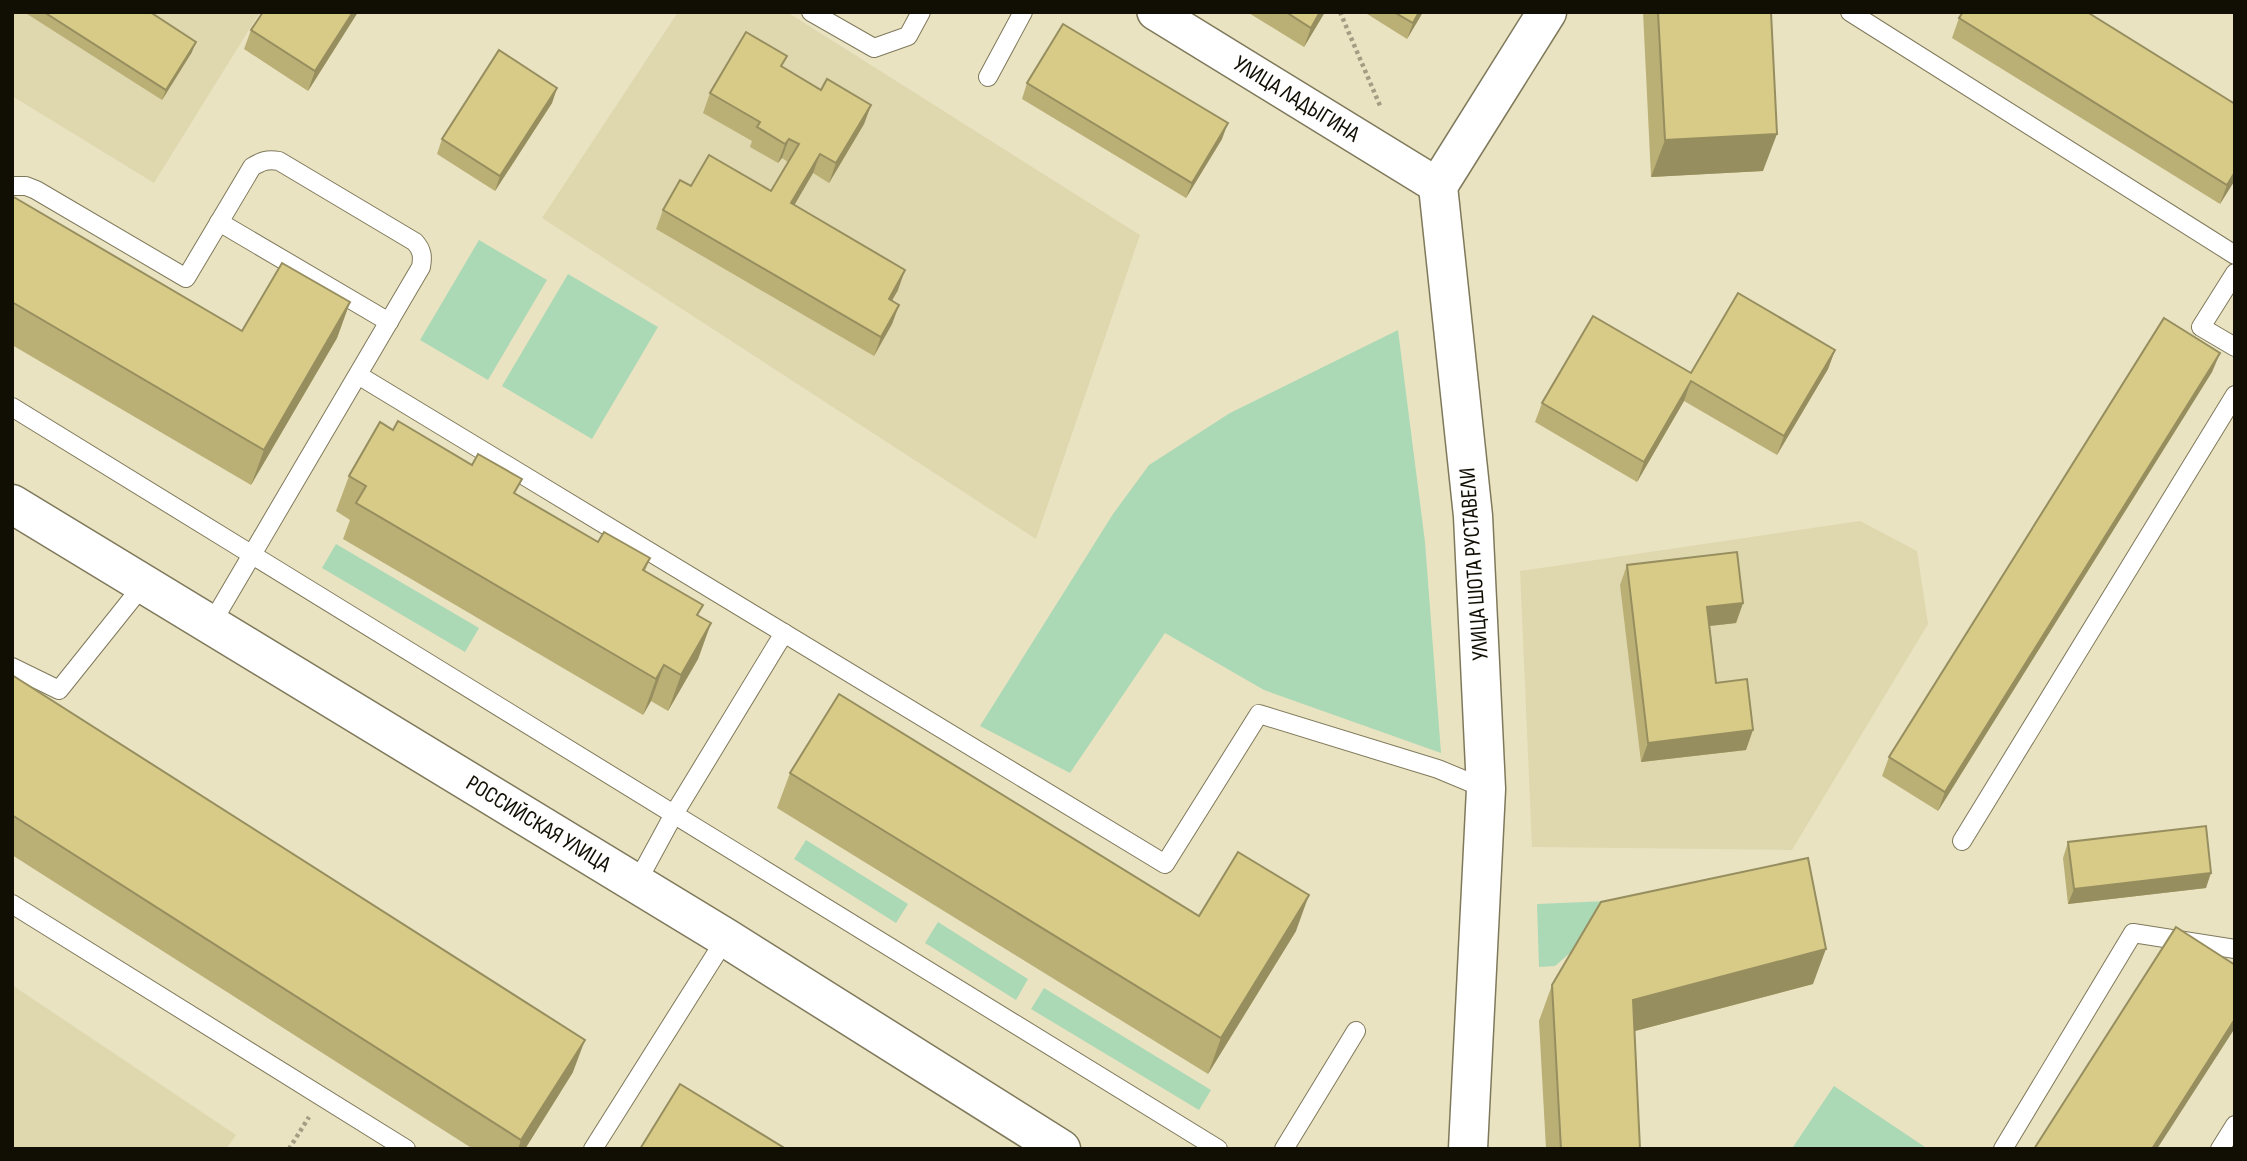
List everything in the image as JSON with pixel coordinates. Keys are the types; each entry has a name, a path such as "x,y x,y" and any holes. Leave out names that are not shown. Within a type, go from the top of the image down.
{"main road":[{"path":"1438,186 1547,12"},
{"name":"УЛИЦА ШОТА РУСТАВЕЛИ","path":"1438,186 1473,516 1486,789 1468,1149"},
{"name":"РОССИЙСКАЯ УЛИЦА","path":"12,504 726,938 1061,1149"}],"street":[{"name":"УЛИЦА ЛАДЫГИНА","path":"1155,12 1438,186"}],"lane":[{"path":"811,12 874,48 908,36 921,12"},
{"path":"988,77 1023,12"},
{"path":"1850,12 2235,255"},
{"path":"12,186 26,186 36,190 186,278 252,167 262,161 279,161 415,242 420,248 423,256 421,267 210,626"},
{"path":"219,222 389,322"},
{"path":"2235,272 2201,327 2235,348"},
{"path":"358,374 1165,864 1259,714 1438,769 1486,789"},
{"path":"1962,841 2235,395"},
{"path":"12,407 1218,1149"},
{"path":"12,667 59,690 143,585"},
{"path":"636,884 674,814 784,633"},
{"path":"12,904 406,1149"},
{"path":"2003,1149 2133,933 2235,949"},
{"path":"593,1149 726,938"},
{"path":"1284,1149 1356,1031"},
{"path":"2220,1149 2235,1125"}],"path":[{"path":"1340,12 1384,115"},
{"path":"289,1149 322,1096"}],"shaded area":[{"path":"12,12 260,12 154,183 12,96"},
{"path":"678,12 787,12 1140,235 1036,539 542,218"},
{"path":"1860,521 1917,551 1928,624 1792,850 1532,847 1520,571"},
{"path":"12,985 236,1135 226,1149 12,1149"}],"green space":[{"path":"479,240 547,280 488,380 420,340"},
{"path":"568,274 658,327 592,439 502,386"},
{"path":"1398,330 1425,542 1441,753 1264,690 1165,633 1070,773 980,726 1113,514 1149,465 1230,413"},
{"path":"336,544 479,628 465,652 322,568"},
{"path":"806,840 908,904 896,923 794,859"},
{"path":"1608,901 1609,919 1555,966 1539,967 1537,904"},
{"path":"938,922 1028,979 1016,1000 925,943"},
{"path":"1044,988 1211,1090 1199,1110 1031,1009"},
{"path":"1834,1086 1928,1149 1793,1147"}],"building":[{"path":"44,12 150,12 196,42 166,90"},
{"path":"263,12 353,12 315,71 251,30"},
{"path":"1286,12 1320,12 1311,28"},
{"path":"1394,12 1419,12 1413,23"},
{"path":"1658,12 1771,12 1777,134 1665,140"},
{"path":"1963,12 2087,12 2235,104 2235,172 2227,185 1959,18"},
{"path":"1063,24 1228,123 1192,183 1027,83"},
{"path":"746,32 787,56 781,66 821,90 827,79 871,105 836,163 820,154 791,203 905,270 889,299 899,305 881,337 663,210 680,180 691,186 709,155 771,191 799,144 789,139 785,144 757,127 760,122 710,93"},
{"path":"499,50 557,88 500,176 442,139"},
{"path":"12,196 242,331 282,263 350,302 264,450 12,302"},
{"path":"1738,293 1835,350 1784,436 1691,381 1644,462 1542,403 1593,316 1691,373"},
{"path":"2164,318 2220,353 1945,792 1889,757"},
{"path":"398,421 472,465 478,454 522,479 514,493 598,542 604,532 650,558 643,570 703,605 697,615 711,623 681,675 664,665 656,679 356,503 366,486 349,476 380,422 393,430"},
{"path":"1737,552 1743,603 1707,607 1716,683 1747,679 1753,730 1648,743 1627,565"},
{"path":"12,675 585,1040 521,1140 12,815"},
{"path":"839,694 1199,916 1238,852 1309,895 1221,1038 790,773"},
{"path":"2206,826 2211,873 2074,889 2068,842"},
{"path":"1808,858 1826,949 1633,1000 1640,1149 1561,1149 1552,985 1601,902"},
{"path":"2176,927 2235,965 2235,1019 2152,1149 2034,1149"},
{"path":"680,1084 786,1149 640,1149"}]}
